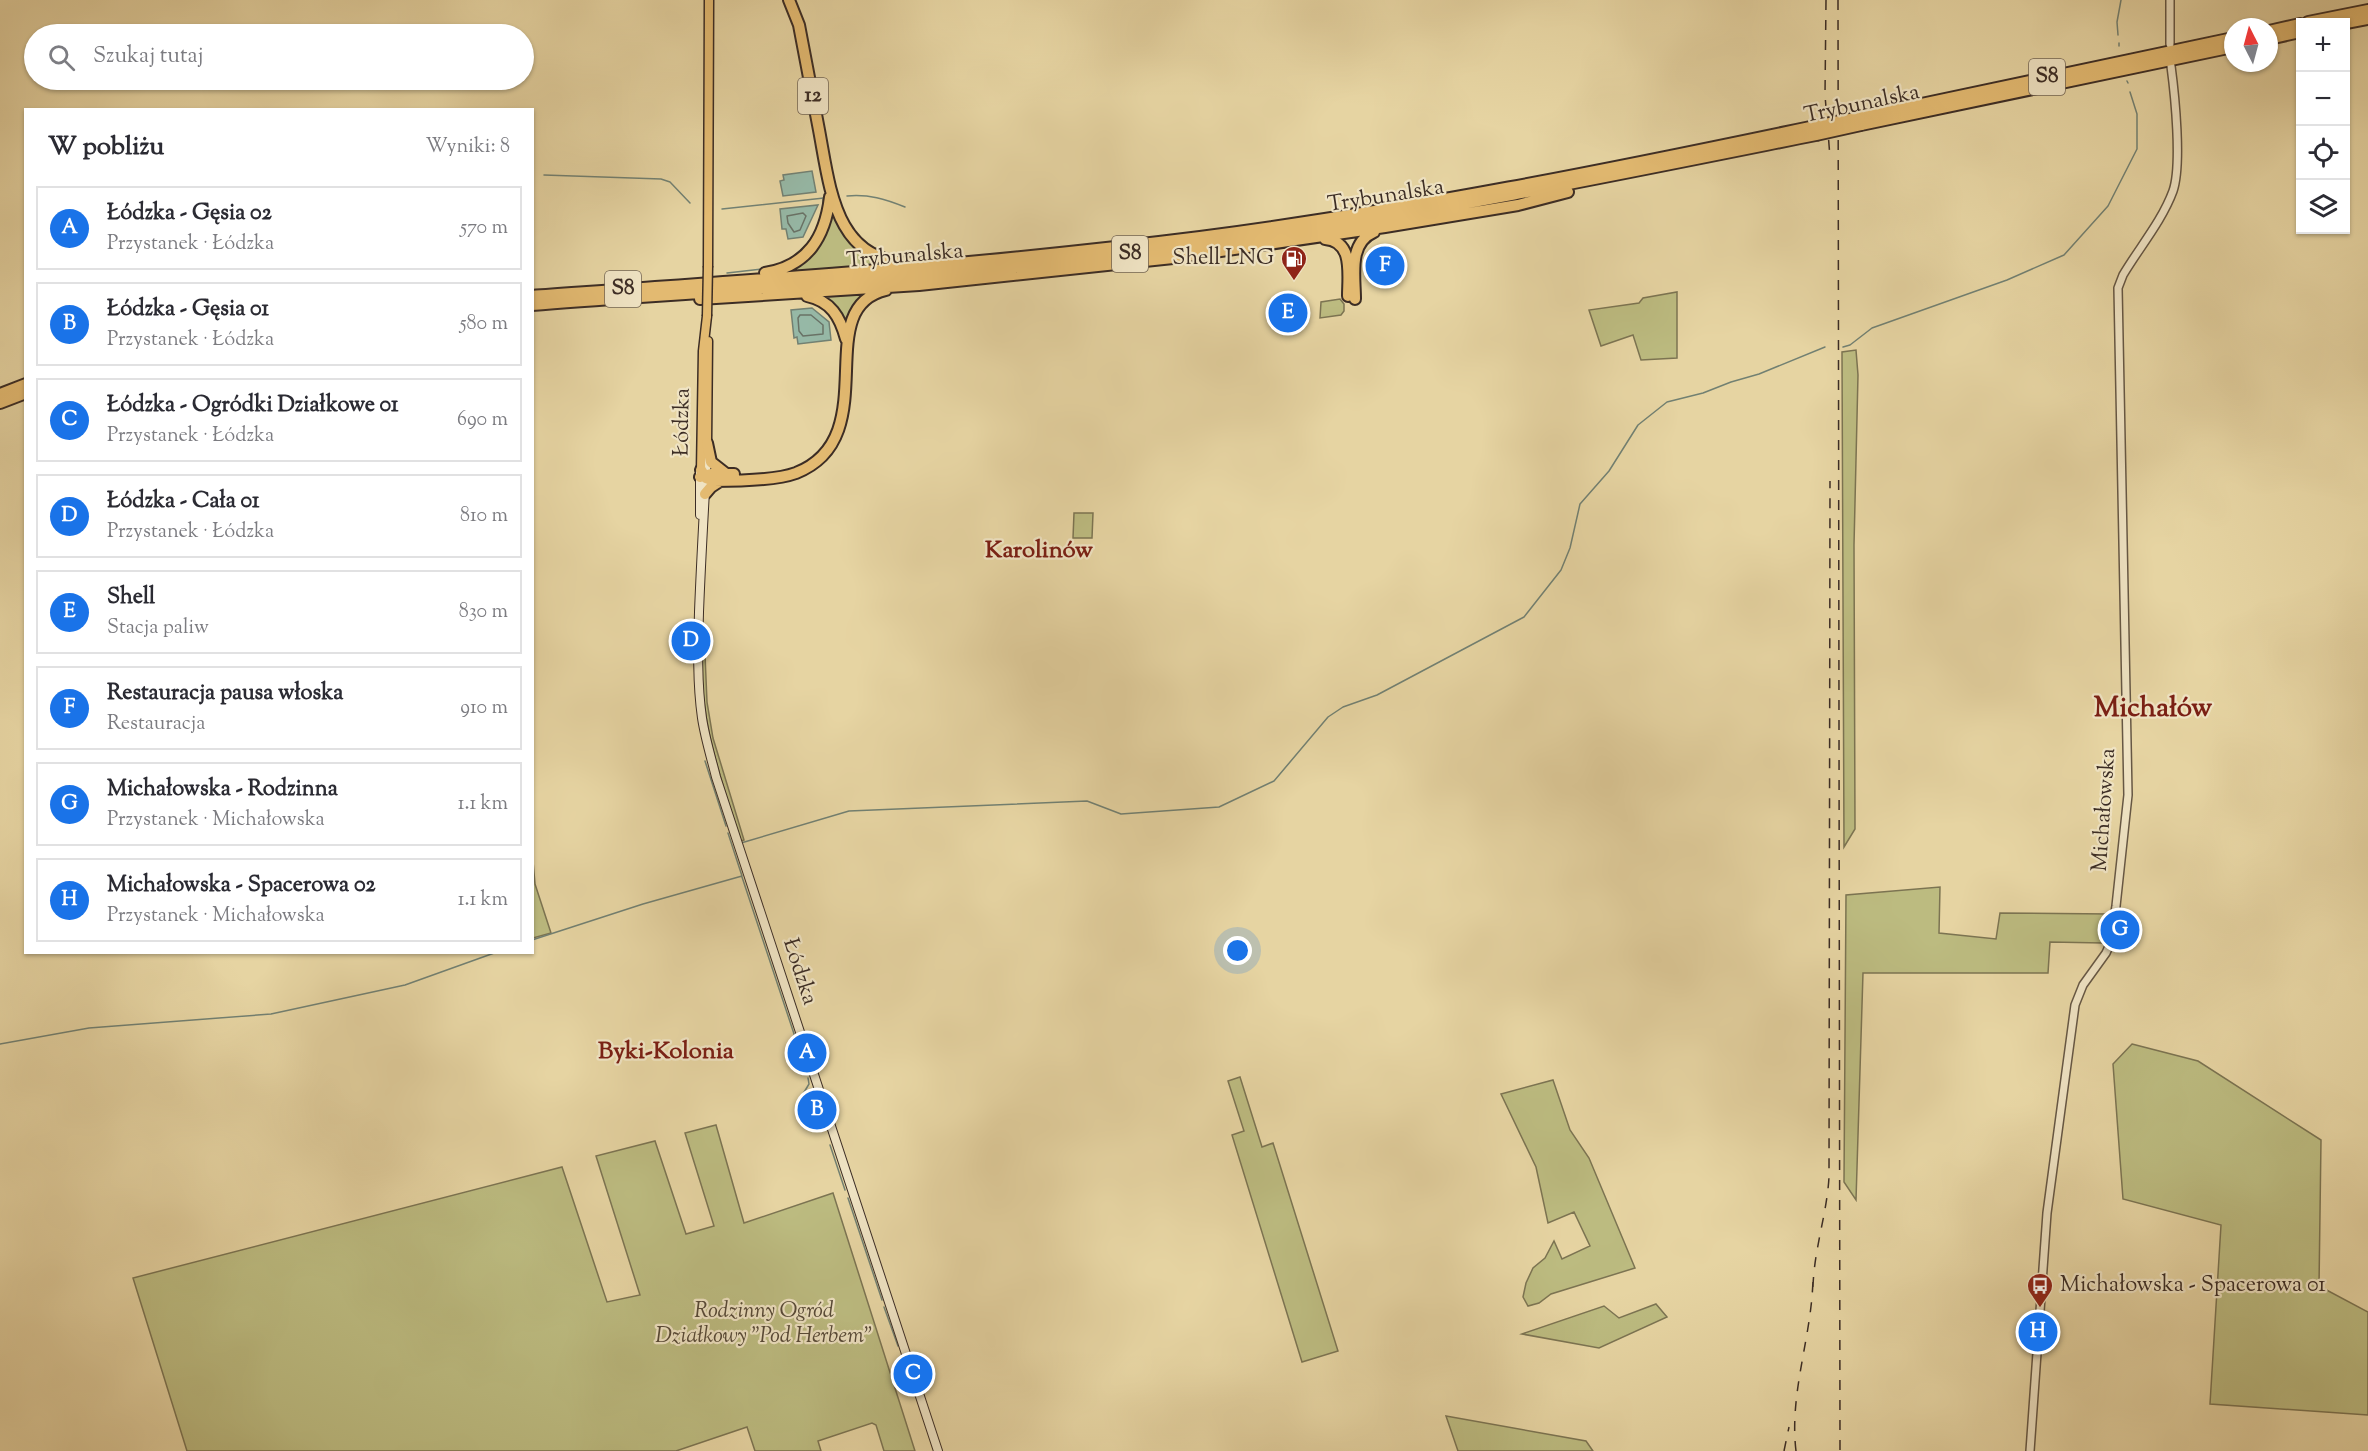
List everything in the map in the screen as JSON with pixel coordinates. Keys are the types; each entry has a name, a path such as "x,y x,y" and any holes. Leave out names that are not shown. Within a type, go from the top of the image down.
{"highway":[{"name":"12","path":"789,0 799,25 831,194 845,227 865,249 890,261 946,264"},
{"path":"2328,18 2368,10"},
{"path":"2350,22 2368,18"},
{"path":"2278,29 2296,25"},
{"path":"2278,37 2296,33"},
{"name":"Trybunalska","path":"1861,121 2224,40"},
{"name":"Trybunalska","path":"534,296 946,264 1129,246 1376,211 1816,130 2224,49"},
{"name":"Trybunalska","path":"534,304 973,271 1140,253 1372,220 1624,175 1816,130"},
{"path":"630,297 659,300 792,294 919,285 1104,266 1316,238 1522,204 1624,175"},
{"path":"714,283 773,272 799,260 813,247 823,231 831,194"},
{"path":"1316,238 1336,241 1345,249 1351,298 1358,246 1367,235 1385,227"},
{"path":"703,475 724,477 776,474 808,461 829,446 839,430 844,413 847,342 854,314 866,299 882,291 919,285"},
{"path":"792,294 813,297 829,306 841,322 847,342"},
{"path":"0,394 24,385"},
{"path":"0,403 24,394"},
{"path":"707,443 711,462 724,477"},
{"path":"705,494 712,485 724,477"}],"main road":[{"name":"Łódzka","path":"701,529 707,443 711,0"},
{"name":"Łódzka","path":"707,316 703,351 703,475 698,660 700,701 710,754 938,1451"}],"street":[{"path":"2170,0 2170,44"},
{"name":"Michałowska","path":"2030,1451 2047,1214 2075,1005 2083,985 2109,947 2116,906 2128,778 2118,288 2123,275 2169,200 2175,183 2176,123 2171,66"}],"green space":[{"path":"833,208 841,228 890,264 789,272 788,270 800,262"},
{"path":"869,292 846,326 819,295"},
{"path":"1677,292 1677,358 1641,360 1633,335 1601,346 1589,310 1639,303 1643,298"},
{"path":"1340,299 1344,304 1344,311 1341,315 1320,318 1321,302"},
{"path":"1856,350 1858,375 1854,545 1855,829 1844,847 1842,352"},
{"path":"1074,513 1093,513 1092,538 1073,538"},
{"path":"704,631 707,702 713,738 744,840 741,841 724,789 705,711 702,685"},
{"path":"534,872 535,884 551,933 534,938"},
{"path":"1940,887 1939,933 1996,939 2000,913 2110,914 2103,943 2050,942 2048,973 1863,973 1856,1200 1844,1182 1846,895"},
{"path":"2132,1044 2198,1061 2321,1140 2319,1286 2368,1312 2368,1415 2210,1404 2221,1225 2123,1199 2113,1064"},
{"path":"1240,1077 1262,1147 1273,1143 1338,1351 1302,1362 1232,1135 1244,1131 1228,1081"},
{"path":"1553,1080 1570,1130 1589,1158 1635,1268 1551,1294 1539,1303 1528,1306 1523,1297 1526,1283 1533,1268 1545,1258 1554,1241 1562,1259 1590,1246 1574,1212 1548,1223 1536,1167 1501,1094"},
{"name":"Rodzinny Ogród Działkowy \"Pod Herbem\"","path":"716,1125 744,1223 833,1193 915,1451 884,1451 876,1425 872,1423 818,1441 821,1451 755,1451 747,1427 676,1451 187,1451 133,1278 562,1167 607,1302 640,1295 596,1156 655,1141 686,1234 714,1226 685,1133"},
{"path":"1656,1304 1667,1317 1599,1348 1522,1334 1604,1306 1619,1318"},
{"path":"1446,1416 1586,1441 1593,1451 1458,1451"}],"water":[{"path":"812,171 816,192 783,196 780,181 784,180 783,175"},
{"path":"818,205 803,237 788,239 786,229 782,229 780,209"},
{"path":"812,308 829,322 831,340 798,344 797,337 794,338 791,310"}],"waterway":[{"path":"2118,35 2117,22 2121,0"},
{"path":"1843,347 1850,345 1872,328 2007,280 2064,255 2108,206 2137,149 2137,114 2130,92"},
{"path":"544,175 661,179 670,182 690,203"},
{"path":"847,196 877,198 905,207"},
{"path":"823,198 823,208"},
{"path":"722,209 824,198"},
{"path":"794,256 808,243 815,232"},
{"path":"727,273 762,269"},
{"path":"741,843 849,811 1087,801 1121,814 1219,807 1274,781 1328,717 1343,707 1377,695 1524,617 1561,570 1570,548 1580,504 1609,471 1638,425 1667,402 1703,393 1759,374 1825,347"},
{"path":"705,761 726,826"},
{"path":"534,939 643,904 742,876 728,833"},
{"path":"742,877 807,1073"},
{"path":"0,1044 89,1028 271,1014 405,985 491,954"},
{"path":"803,1094 809,1084 808,1078"},
{"path":"805,1101 805,1111 814,1124"},
{"path":"830,1145 845,1190"},
{"path":"848,1198 882,1300"},
{"path":"884,1307 898,1346"}],"railway":[{"path":"1826,0 1825,95 1830,157"},
{"path":"1838,0 1840,1451"},
{"path":"1813,1287 1829,1177 1830,481"},
{"path":"1796,1451 1798,1386 1809,1322 1813,1278"},
{"path":"1784,1451 1789,1427"}],"place":[{"name":"Restauracja pausa włoska","path":"1385,266"},
{"name":"Shell LNG","path":"1294,282"},
{"name":"Shell","path":"1288,313"},
{"name":"Łódzka - Cała 01","path":"691,641"},
{"name":"Michałowska - Rodzinna","path":"2120,930"},
{"name":"Łódzka - Gęsia 02","path":"807,1053"},
{"name":"Łódzka - Gęsia 01","path":"817,1110"},
{"name":"Michałowska - Spacerowa 01","path":"2040,1309"},
{"name":"Michałowska - Spacerowa 02","path":"2038,1332"},
{"name":"Łódzka - Ogródki Działkowe 01","path":"913,1374"}],"district":[{"name":"Karolinów","path":"1039,551"},
{"name":"Michałów","path":"2153,709"},
{"name":"Byki-Kolonia","path":"666,1052"}]}
